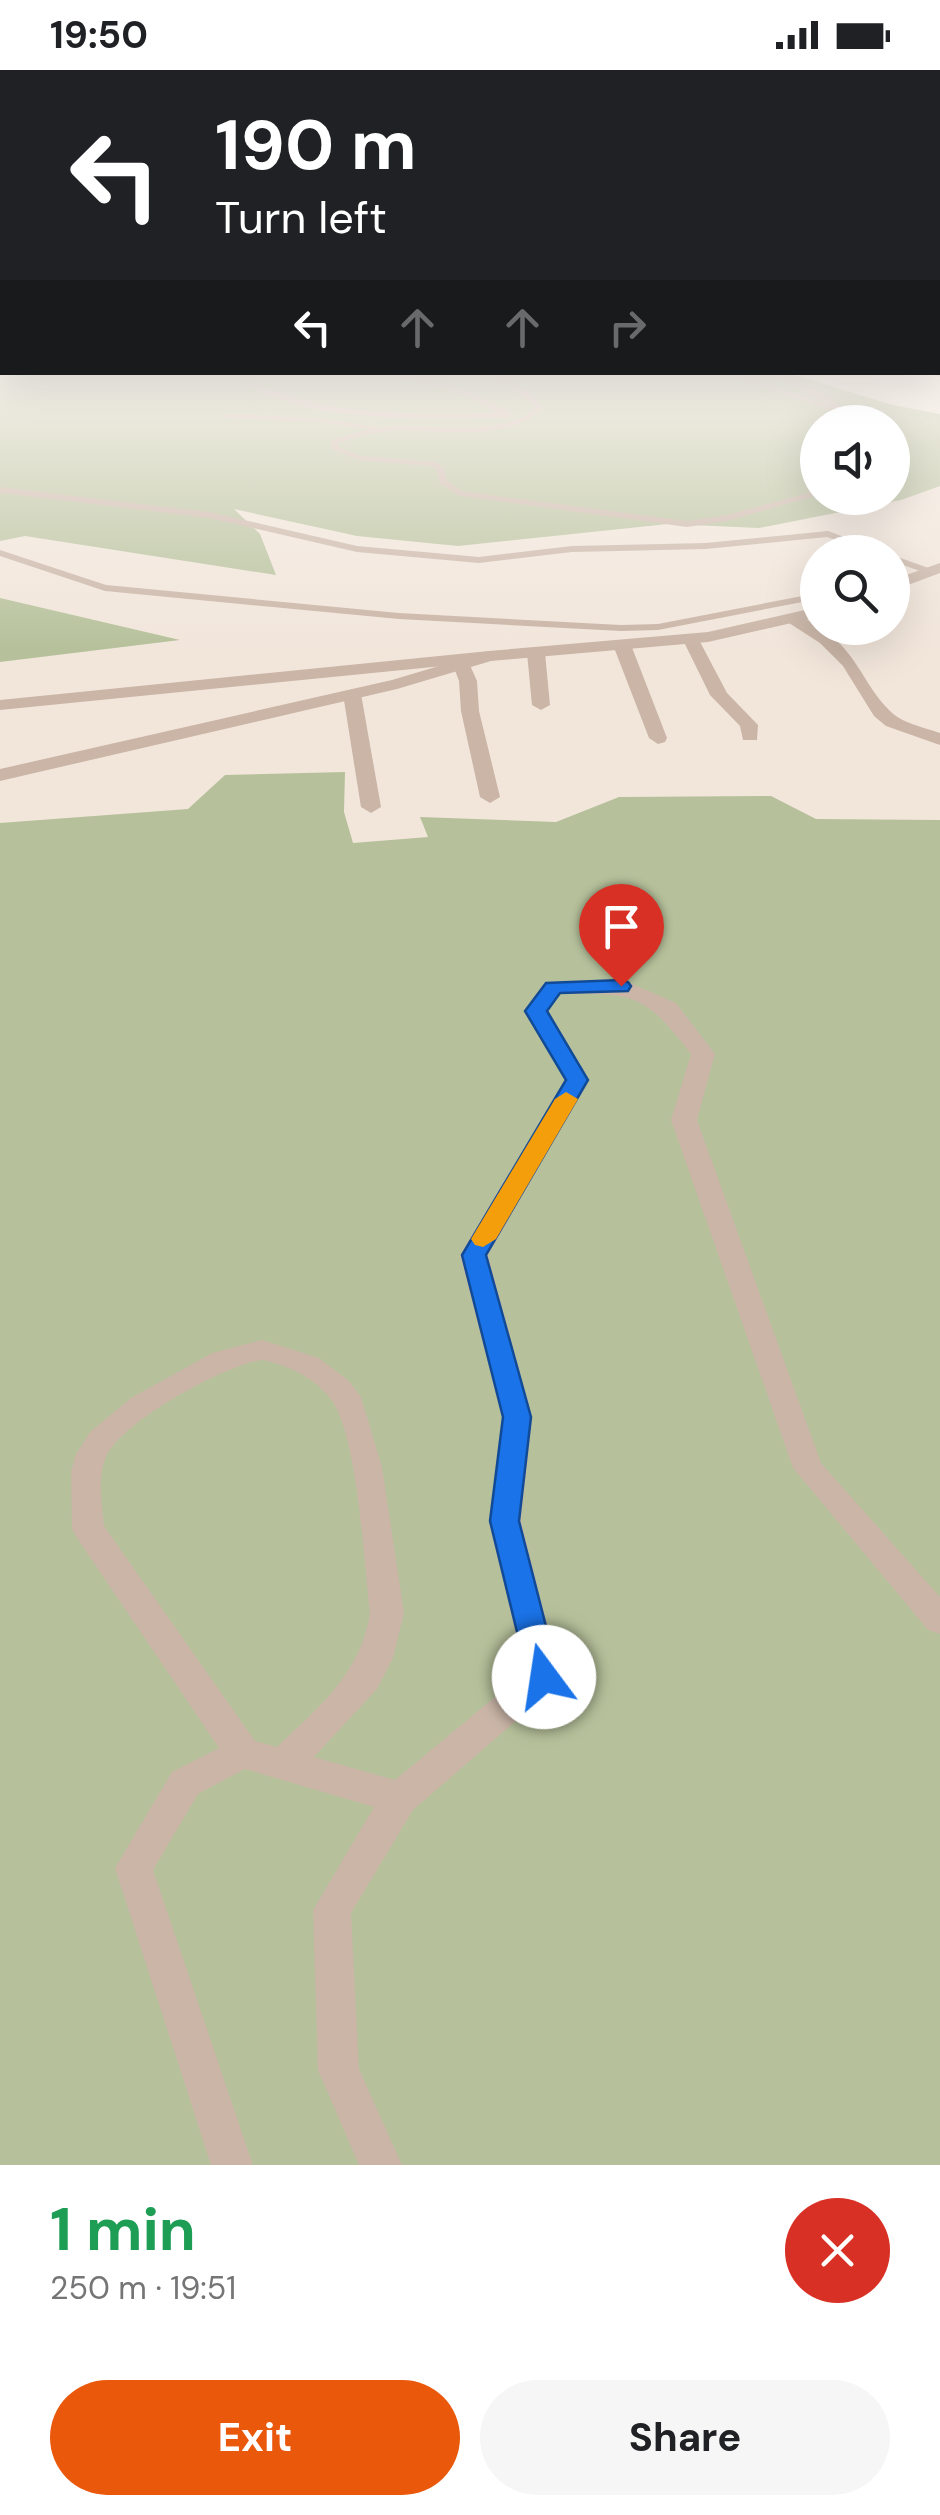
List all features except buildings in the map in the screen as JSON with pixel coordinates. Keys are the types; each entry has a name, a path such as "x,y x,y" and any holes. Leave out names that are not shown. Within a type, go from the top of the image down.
{"street":[{"path":"0,705 690,638 800,617"},
{"path":"795,619 826,639 850,663 880,712 892,722 940,739"},
{"path":"690,638 719,694 749,725 750,736"},
{"path":"622,645 658,738"},
{"path":"536,653 540,705"},
{"path":"0,775 352,694 488,656"},
{"path":"461,664 468,681 470,711 490,796"},
{"path":"352,694 371,807"},
{"path":"381,2165 339,2070 332,1910 400,1798 544,1677 504,1521 517,1417 474,1255 577,1080 536,1011 554,987 621,986 668,1008 703,1054 684,1120 808,1468 940,1620"},
{"path":"243,1754 88,1529 85,1490 92,1452 122,1416 222,1361 260,1349 327,1375 348,1400 362,1444 387,1612 386,1640 380,1657 356,1691 282,1764"},
{"path":"232,2165 134,1868 185,1783 243,1754 400,1798"}],"lane":[{"path":"350,455 433,464 440,468 443,482 460,493 668,524 703,523 800,497"},
{"path":"0,490 209,515 357,549 479,560 572,549 736,544 800,537"},
{"path":"0,553 105,588 399,616 658,628 800,600"}],"green space":[{"path":"0,455 800,455 800,515 825,515 759,528 668,524 458,546 357,536 234,509 260,534 276,575 25,536 0,541"},
{"path":"910,455 940,455 940,486 910,497"},
{"path":"0,598 180,640 0,662"},
{"path":"345,772 344,812 353,843 428,837 420,817 556,822 619,797 771,796 816,819 940,820 940,2165 0,2165 0,823 188,809 225,775"}],"slow traffic":[{"path":"483,1239 566,1099"}],"route":[{"path":"544,1677 504,1521 517,1417 474,1255 577,1080 536,1011 554,987 621,986"}]}
